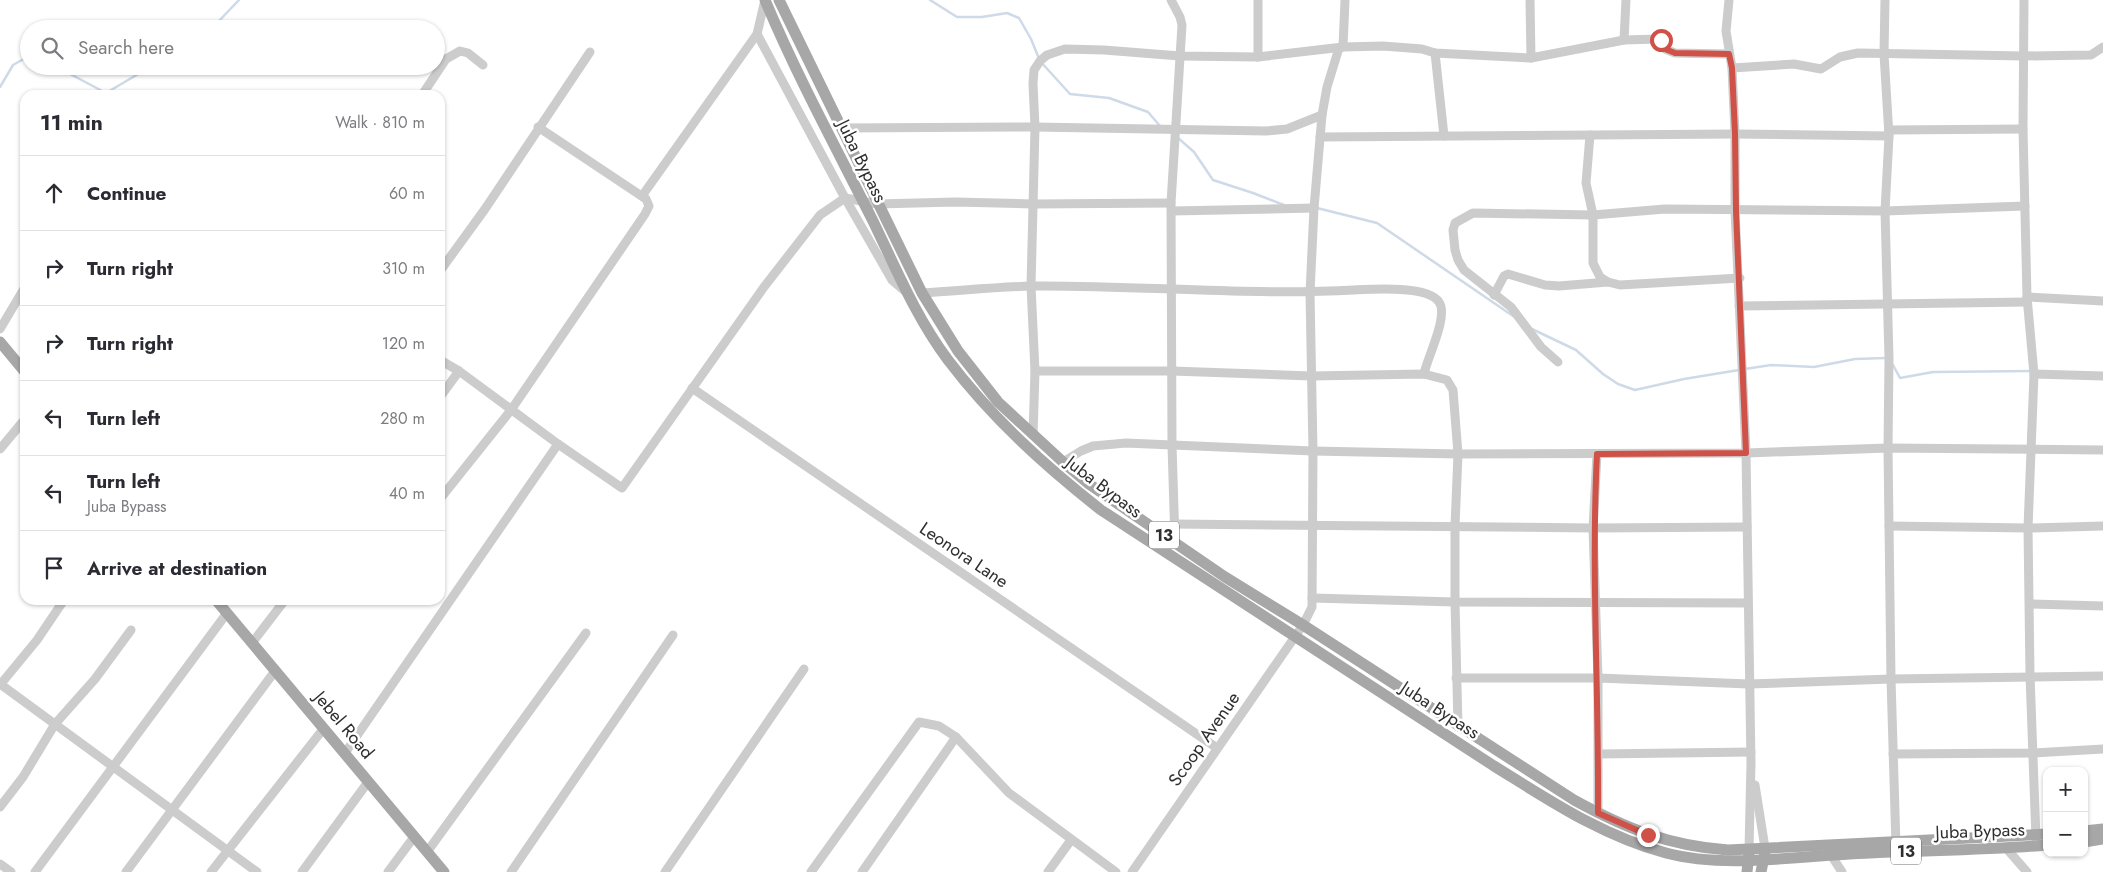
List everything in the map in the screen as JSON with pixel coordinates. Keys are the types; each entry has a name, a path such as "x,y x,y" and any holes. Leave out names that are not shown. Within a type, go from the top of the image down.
{"main road":[{"name":"Juba Bypass","path":"765,0 908,294 928,330 948,359 991,411 1025,446 1101,510 1524,785 1608,833 1644,847 1689,858 1706,860 1749,854"},
{"name":"Juba Bypass","path":"778,0 877,204 922,293 944,331 973,372 998,402 1063,462 1105,495 1225,577 1303,625 1458,727 1598,813 1633,830 1671,842 1749,854"},
{"path":"0,344 20,366"},
{"name":"Jebel Road","path":"220,605 444,872"},
{"path":"2088,831 2103,829"},
{"name":"Juba Bypass","path":"1764,853 2042,840"},
{"name":"Juba Bypass","path":"1764,853 1831,855 1896,847 2006,848 2042,840"},
{"path":"2088,842 2103,840"},
{"path":"1746,872 1749,854 1764,853 1761,872"}],"street":[{"path":"642,196 757,34 765,0"},
{"path":"1171,0 1182,25 1172,207 1174,542"},
{"path":"1258,0 1258,58"},
{"name":"Scoop Avenue","path":"1132,872 1295,637 1312,607 1313,451 1310,293 1314,208 1322,115 1327,87 1341,47 1345,0"},
{"path":"1530,0 1531,58"},
{"path":"1624,40 1626,0"},
{"path":"1729,0 1726,31 1732,68 1740,278 1739,306 1746,453 1751,752 1749,854"},
{"path":"1885,0 1884,54 1889,133 1885,211 1886,304 1889,358 1888,448 1892,754 1896,847"},
{"path":"2024,0 2023,129 2027,300 2034,374 2028,528 2030,675 2032,753 2042,840"},
{"path":"757,34 845,198 892,280 908,294"},
{"path":"1033,435 1036,371 1031,286 1035,127 1034,70 1047,55 1065,49 1132,51 1180,56 1258,58 1341,47 1383,46 1422,49 1435,53 1531,58 1624,40 1658,39 1661,40 1665,49 1675,53 1729,54"},
{"path":"1732,68 1794,64 1821,69 1840,57 1849,54 2091,55 2103,47"},
{"path":"445,60 460,51 468,53 483,65"},
{"path":"445,264 485,209 538,127 590,52"},
{"path":"1435,53 1444,136"},
{"path":"425,90 435,75"},
{"path":"841,128 1035,127 1287,130 1322,115"},
{"path":"445,493 511,410 649,206 646,199 642,196 538,127"},
{"path":"1320,137 1889,133 2023,129"},
{"path":"1590,135 1586,183 1593,215 1593,263 1600,276 1608,282"},
{"path":"445,363 622,488 764,287 820,216 845,198 877,204 955,202 1314,208"},
{"path":"1558,362 1535,340 1524,322 1511,307 1464,270 1458,260 1453,230 1456,223 1473,214 1593,215 1665,209 1885,211 2025,206"},
{"path":"1494,294 1504,276 1508,274 1545,285 1559,286 1608,282 1620,285 1740,278"},
{"path":"922,293 1031,286 1310,293 1392,288 1408,290 1434,297 1439,302 1441,308 1438,331 1424,374"},
{"path":"0,329 20,295"},
{"path":"1739,306 2027,300 2103,301"},
{"path":"445,390 459,371"},
{"path":"1036,371 1172,371 1311,376 1424,374 1439,376 1448,380 1451,384 1458,454 1455,526 1458,727"},
{"path":"2034,374 2103,376"},
{"name":"Leonora Lane","path":"692,388 1217,748"},
{"path":"0,449 20,425"},
{"path":"1063,462 1093,446 1126,443 1313,451 1458,454 1746,453 1888,448 2103,450"},
{"path":"345,753 558,444"},
{"path":"1597,454 1593,528 1598,678 1598,813"},
{"path":"1173,524 1593,528 1746,527"},
{"path":"1890,526 2028,528 2103,526"},
{"path":"1312,598 1455,602 1748,603"},
{"path":"2030,604 2103,606"},
{"path":"61,605 37,640 0,685 257,872"},
{"path":"252,643 281,605"},
{"path":"35,872 227,613"},
{"path":"0,807 23,777 55,724 95,679 131,630"},
{"path":"427,852 586,633"},
{"path":"511,872 673,635"},
{"path":"665,872 804,669"},
{"path":"126,872 275,671"},
{"path":"1456,678 1598,678 1749,684 2030,675 2103,676"},
{"path":"811,872 919,722 939,726 956,737 1009,793 1116,872"},
{"path":"211,872 324,728"},
{"path":"862,872 956,737"},
{"path":"1892,754 2032,753 2103,749"},
{"path":"1599,754 1751,752"},
{"path":"1751,763 1764,853"},
{"path":"302,872 368,782"},
{"path":"388,872 414,837"},
{"path":"1048,872 1071,840"},
{"path":"2006,848 2027,872"},
{"path":"1831,855 1842,872"},
{"path":"0,864 11,872"}],"waterway":[{"path":"220,20 239,0"},
{"path":"930,0 957,17 982,17 1007,13 1019,18 1031,39 1040,61 1070,94 1109,98 1148,112 1160,126"},
{"path":"0,87 13,65 20,61"},
{"path":"72,75 100,90"},
{"path":"111,90 137,75"},
{"path":"1177,137 1194,152 1213,180 1284,205"},
{"path":"1317,208 1377,223 1513,316"},
{"path":"1532,329 1576,350 1603,374 1618,384 1635,390 1684,379 1739,370"},
{"path":"1745,369 1771,365 1814,367 1855,359 1886,358"},
{"path":"1893,365 1900,378 1933,372 2032,371"}],"route":[{"path":"1648,835 1598,813 1598,678 1593,528 1597,454 1746,453 1741,370 1740,278 1732,68 1729,54 1675,53 1665,49 1661,40"}]}
